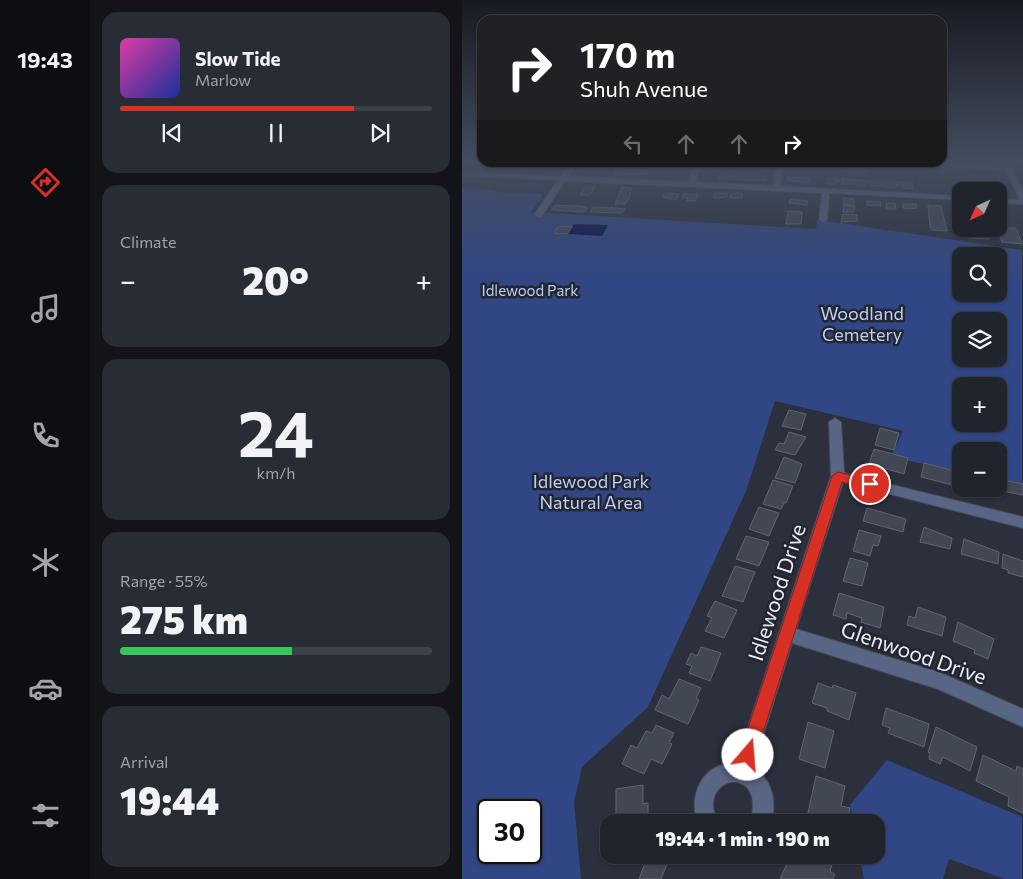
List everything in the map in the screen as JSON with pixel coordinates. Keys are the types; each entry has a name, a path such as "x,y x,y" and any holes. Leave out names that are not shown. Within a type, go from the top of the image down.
{"street":[{"path":"538,215 546,202"},
{"path":"823,220 825,202"},
{"name":"Idlewood Drive","path":"742,772 838,476 835,422"},
{"path":"838,476 1022,523"},
{"name":"Glenwood Drive","path":"788,634 941,681 1022,718"},
{"path":"703,814 704,796 712,781 726,772 742,772 756,781 764,796 764,814"}],"green space":[{"path":"462,202 538,202 531,212 816,229 817,221 833,222 1002,247 952,247 952,302 1007,302 1007,248 1022,250 1022,485 1007,482 1007,442 952,442 952,470 891,457 903,431 775,401 746,491 648,707 582,767 574,802 581,879 462,879"},
{"path":"887,760 1022,817 1022,879 1005,879 949,859 943,879 864,879 862,864 885,864 885,814 852,814 850,805"}],"shaded area":[{"path":"574,224 608,225 602,236 567,234"}],"building":[{"path":"616,202 626,202 625,204 615,204"},
{"path":"789,202 808,202 807,205"},
{"path":"844,202 854,202 854,206 844,205"},
{"path":"867,202 881,202 881,206 867,205"},
{"path":"886,203 895,203 896,209 887,209"},
{"path":"903,204 916,204 917,208 903,208"},
{"path":"555,205 587,207 584,212 551,210"},
{"path":"844,205 854,206 855,210 853,212 843,212"},
{"path":"928,205 941,206 947,231 932,230 930,227"},
{"path":"593,207 625,209 622,213 590,212"},
{"path":"788,211 802,212 801,224 786,224"},
{"path":"843,214 857,215 857,221 841,222"},
{"path":"559,226 572,227 567,234 554,233"},
{"path":"1007,228 1016,228 1022,244 1002,242 1000,238 1007,238"},
{"path":"789,410 806,414 801,430 782,426"},
{"path":"880,428 899,433 894,450 875,445"},
{"path":"789,432 806,437 795,455 775,450 779,443 784,444"},
{"path":"874,449 908,458 904,474 869,464"},
{"path":"784,457 802,464 795,483 775,478"},
{"path":"924,463 952,470 952,485 921,477"},
{"path":"773,480 793,486 786,503 784,503 781,509 763,504"},
{"path":"1007,481 1023,484 1023,495 1007,492"},
{"path":"759,507 779,513 769,536 749,529"},
{"path":"867,508 906,519 903,532 863,521"},
{"path":"924,527 952,538 950,549 920,542"},
{"path":"859,530 881,536 878,546 873,545 870,556 853,551"},
{"path":"746,536 769,542 759,566 736,559"},
{"path":"964,539 999,552 998,564 961,554"},
{"path":"1003,554 1023,561 1023,577 1008,573 1008,570 1002,568"},
{"path":"850,558 868,563 862,586 843,581"},
{"path":"735,566 755,572 743,602 722,596"},
{"path":"839,593 884,607 880,628 861,622 862,618 847,613 846,619 833,615"},
{"path":"715,601 737,610 724,638 705,631 712,618 707,616"},
{"path":"918,607 946,617 942,636 907,625 909,616 915,618"},
{"path":"958,622 994,639 988,659 974,653 975,650 953,641"},
{"path":"701,647 721,653 710,681 689,673 692,666 686,664 691,653 697,656"},
{"path":"679,679 701,688 696,698 699,700 688,724 655,710 662,695 669,699"},
{"path":"818,683 832,688 833,685 856,693 849,720 827,711 827,708 812,703"},
{"path":"886,708 929,724 924,747 888,733 890,728 882,725"},
{"path":"808,722 834,731 825,768 799,759"},
{"path":"656,725 674,733 669,743 672,744 662,764 651,759 644,774 622,764 631,745 637,748 646,731 652,733"},
{"path":"936,727 977,747 970,771 943,757 940,764 929,759 930,753 928,752"},
{"path":"983,755 1016,771 1017,766 1023,769 1023,813 1008,806 1009,797 976,781"},
{"path":"816,776 845,786 841,806 850,808 849,814 808,814"},
{"path":"643,785 643,804 648,803 648,814 616,814 616,789"},
{"path":"645,864 667,864 661,879 639,879"},
{"path":"787,864 830,864 832,865 830,871 835,875 833,879 780,879"}],"route":[{"path":"748,755 838,476 870,484"}],"park label":[{"name":"Idlewood Park","path":"530,290"},
{"name":"Woodland Cemetery","path":"862,323"},
{"name":"Idlewood Park Natural Area","path":"591,491"}]}
